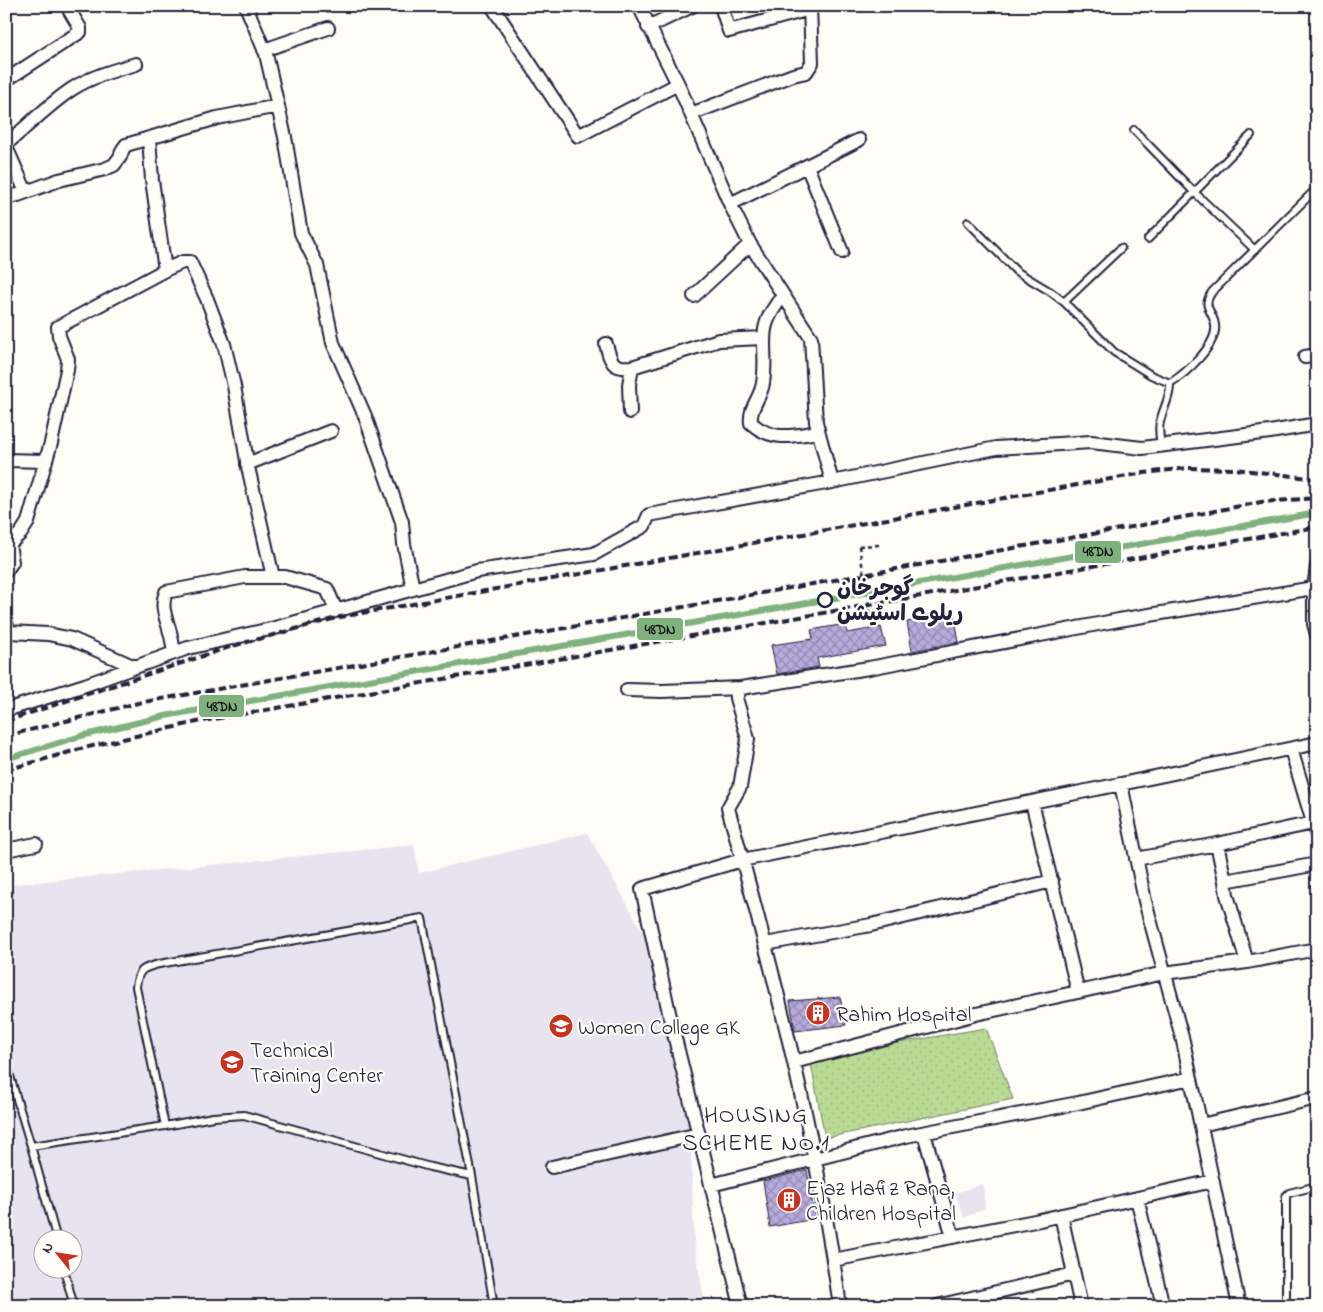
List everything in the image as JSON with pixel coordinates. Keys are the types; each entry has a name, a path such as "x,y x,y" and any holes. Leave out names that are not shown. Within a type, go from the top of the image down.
{"street":[{"path":"6,80 80,32 80,28 68,8 70,6"},
{"path":"246,6 264,50 278,106 292,173 301,233 317,265 334,343 365,416 402,522 404,544 413,589"},
{"path":"492,6 578,136 678,84"},
{"path":"639,6 678,84 730,204 750,244 811,338 816,422 832,482"},
{"path":"648,26 692,6"},
{"path":"691,114 793,75 806,72 812,62 810,8 729,31 720,6"},
{"path":"264,50 328,28"},
{"path":"26,192 6,145 43,111 72,89 136,64"},
{"path":"6,198 59,180 105,169 114,165 126,145 217,118 278,106"},
{"path":"149,138 152,180 165,270"},
{"path":"730,204 859,140"},
{"path":"807,166 842,252"},
{"path":"694,296 750,244"},
{"path":"6,572 12,562 8,544 21,533 28,522 46,461 67,370 68,359 58,336 58,328 165,270 183,262 190,262 204,291 224,344 234,386 247,464 273,577"},
{"path":"784,296 767,319 763,338 763,384 750,414 750,423 766,433 779,437 818,432"},
{"path":"606,344 609,355 616,366 620,368 632,367 719,340 763,338"},
{"path":"630,412 629,385 632,367"},
{"path":"6,710 135,668 188,648 275,628 476,571 594,554 644,526 649,515 832,482 996,448 1091,442 1142,448 1270,432 1317,424"},
{"path":"247,464 330,432"},
{"path":"6,460 46,461"},
{"path":"1317,566 1314,588 1314,624 1317,635"},
{"path":"174,653 170,632 164,616 163,601 166,592 245,577 285,577 327,589 336,610"},
{"path":"627,690 662,691 741,688 869,668 1119,620 1314,588"},
{"path":"6,623 9,632 48,634 72,638 135,668"},
{"path":"741,688 736,698 748,739 740,787 728,808 765,944 794,1062 833,1260 840,1306"},
{"path":"741,1306 672,1026 642,889 742,860 1317,743"},
{"path":"1291,749 1317,836"},
{"path":"1121,784 1145,901 1183,1041 1239,1306"},
{"path":"1032,802 1078,992"},
{"path":"1136,859 1313,823"},
{"path":"6,850 36,844"},
{"path":"1217,844 1227,895 1247,962"},
{"path":"1225,881 1317,864"},
{"path":"765,944 871,925 1052,881"},
{"path":"794,1062 976,1014 1164,973 1247,962 1317,949"},
{"path":"711,1185 924,1133 1068,1105 1191,1078"},
{"path":"1201,1125 1317,1098"},
{"path":"924,1133 953,1237"},
{"path":"552,1168 699,1134"},
{"path":"833,1260 1061,1215 1213,1181"},
{"path":"1137,1198 1163,1306"},
{"path":"1061,1215 1081,1306"},
{"path":"937,1306 1074,1274"}],"lane":[{"path":"1134,130 1194,192 1255,250"},
{"path":"1148,239 1251,135"},
{"path":"1170,383 1190,368 1210,344 1215,325 1207,305 1207,298 1313,192"},
{"path":"968,222 1016,271 1064,302 1114,352 1170,383"},
{"path":"1064,302 1121,248"},
{"path":"1161,446 1159,424 1170,393 1170,383"},
{"path":"165,1126 136,987 137,977 144,968 422,918 472,1176 494,1306"},
{"path":"6,1063 54,1230"},
{"path":"31,1146 213,1117 244,1115 430,1167 472,1176"},
{"path":"1286,1306 1286,1196 1289,1193 1317,1186"},
{"path":"67,1280 74,1306"}],"path":[{"path":"880,545 859,546 871,617 888,614"}],"shaded area":[{"name":"Technical Training Center","path":"587,833 657,957 689,1095 694,1241 705,1306 6,1306 6,885 414,845 419,873"},
{"path":"983,1184 985,1208 964,1218 955,1193"}],"green space":[{"path":"986,1028 1013,1099 825,1138 810,1058"}],"building":[{"path":"954,614 959,642 912,651 907,622"},
{"path":"845,624 847,633 881,627 886,646 817,658 819,667 777,674 771,645 813,639 811,630"},
{"name":"Rahim Hospital","path":"840,997 846,1025 795,1031 790,1001"},
{"name":"Ejaz Hafiz Rana, Children Hospital","path":"807,1170 815,1219 770,1227 763,1181"}],"railway":[{"path":"6,721 236,645 340,617 1144,473 1188,468 1235,469 1317,479"},
{"path":"6,736 138,703 1148,524 1261,502 1317,498"},
{"path":"6,770 84,748 197,722 1317,527"}],"transit line":[{"name":"48DN","path":"6,759 81,736 165,716 1317,513"}],"place":[{"name":"گوجرخان ریلوے اسٹیشن","path":"825,600"},
{"name":"Rahim Hospital","path":"818,1013"},
{"name":"Women College GK","path":"561,1026"},
{"name":"Technical Training Center","path":"232,1062"},
{"name":"Ejaz Hafiz Rana, Children Hospital","path":"789,1200"}],"district":[{"name":"HOUSING SCHEME NO.1","path":"756,1128"}]}
